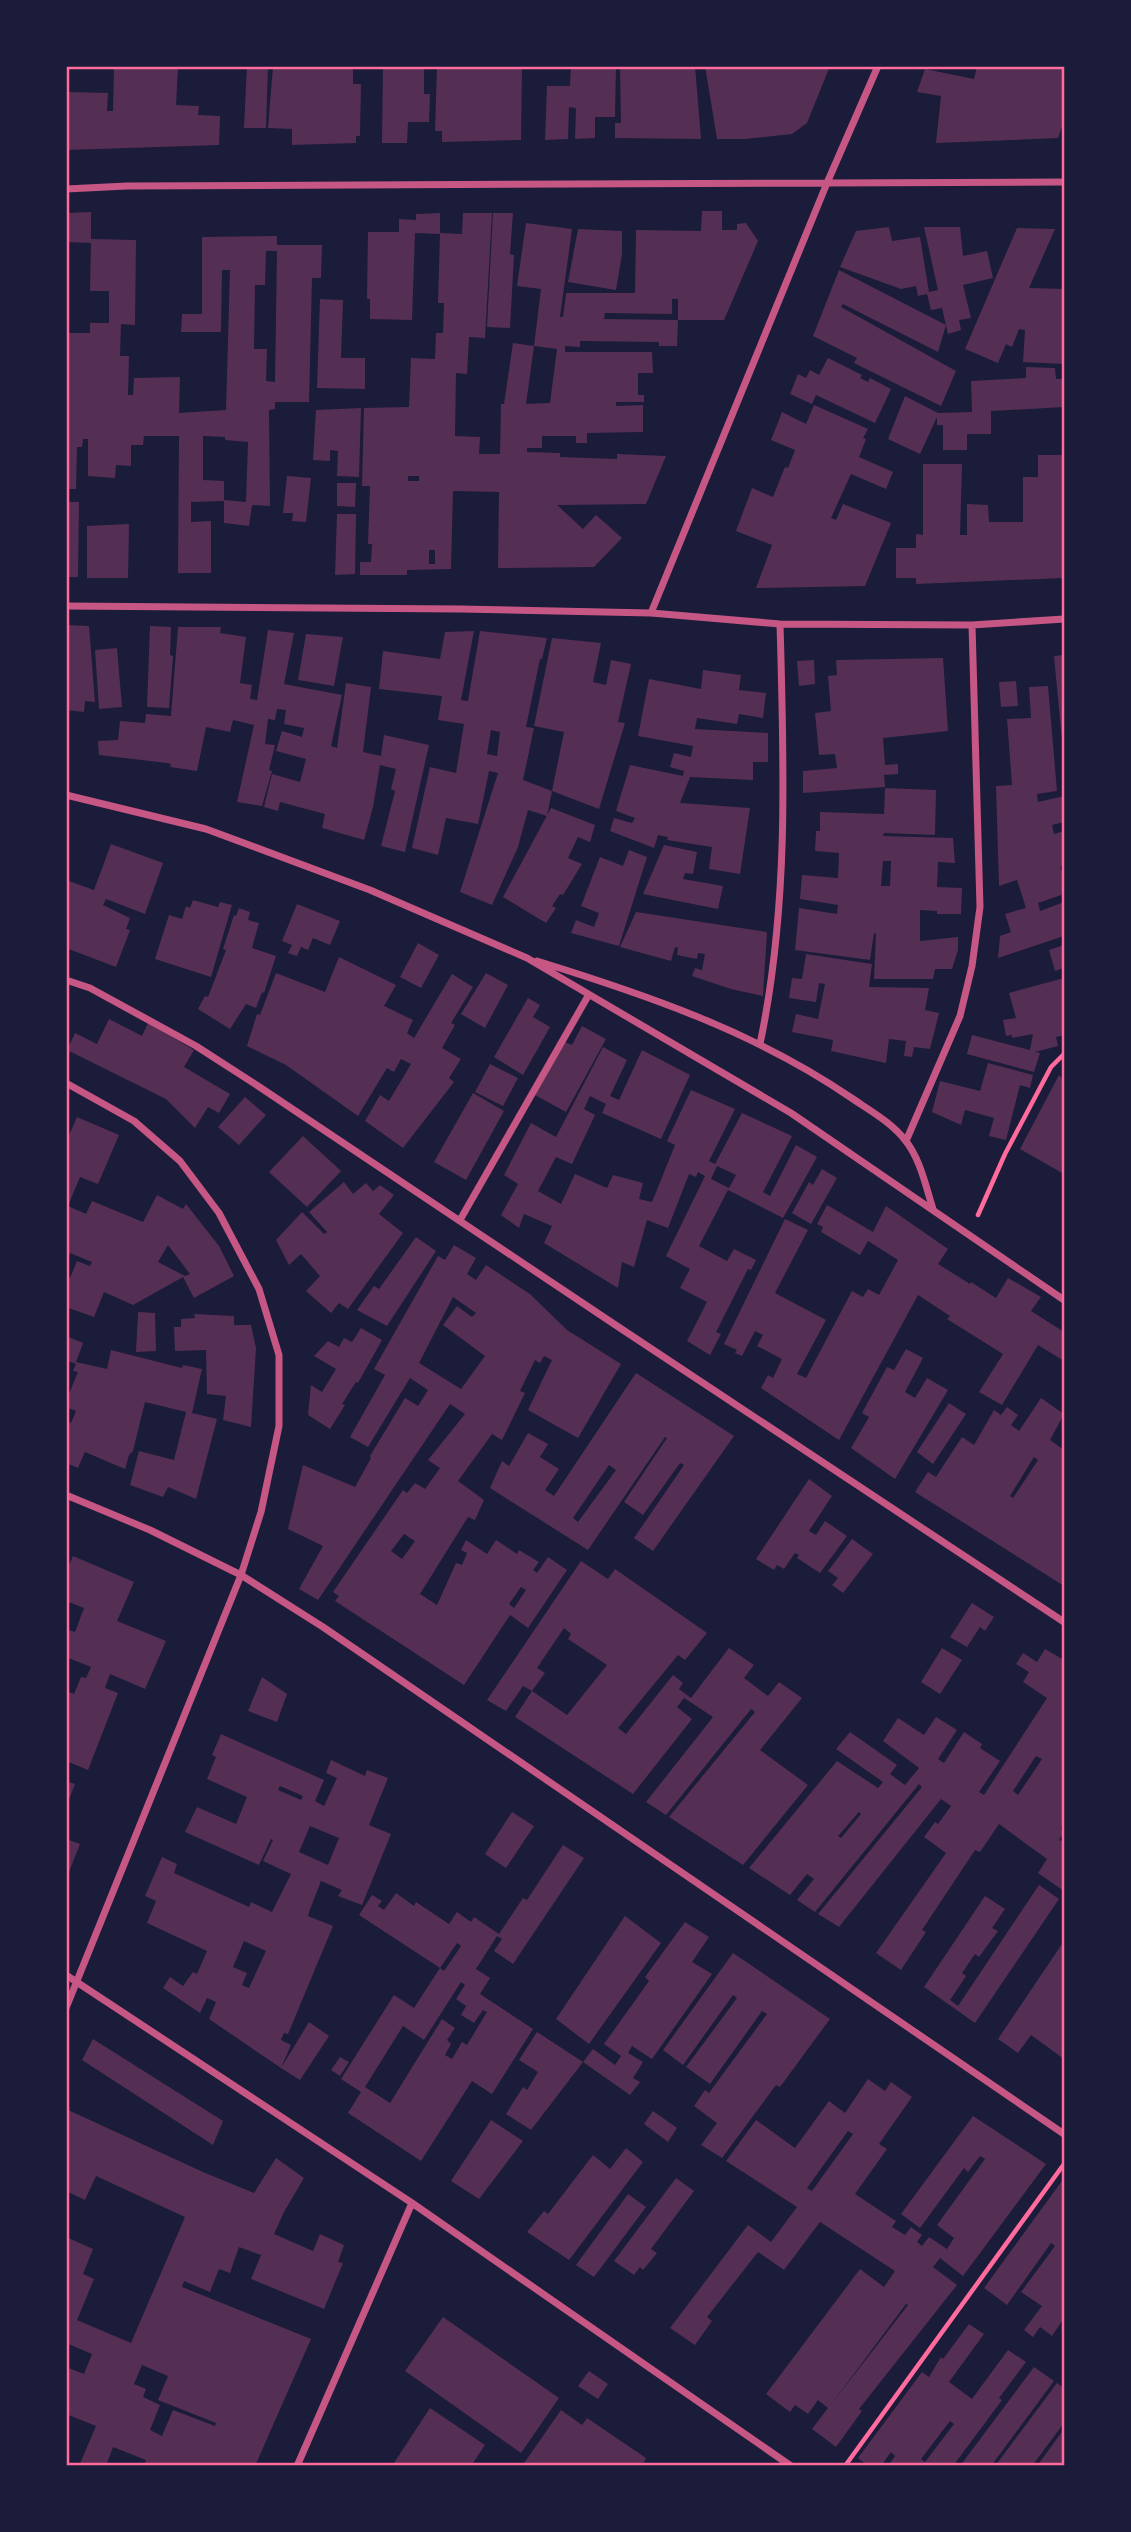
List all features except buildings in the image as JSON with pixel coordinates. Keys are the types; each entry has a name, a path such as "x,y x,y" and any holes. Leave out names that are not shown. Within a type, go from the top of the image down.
{"street":[{"path":"651,613 827,183 878,66"},
{"path":"66,189 141,186 1065,182"},
{"path":"66,607 651,613 780,624 972,625 1065,619"},
{"path":"760,1044 771,992 777,934 785,797 780,624"},
{"path":"906,1141 960,1016 972,966 980,907 972,625"},
{"path":"66,795 206,829 370,890 527,958 688,1011 760,1044 833,1085 906,1141 923,1177 933,1209"},
{"path":"527,958 791,1113 1065,1300"},
{"path":"66,980 90,988 196,1046 326,1129 1065,1622"},
{"path":"460,1220 588,996"},
{"path":"66,1083 134,1121 180,1161 219,1213 259,1289 279,1355 279,1426 261,1512 241,1575 66,2008"},
{"path":"66,1495 150,1530 241,1575 334,1635 1065,2134"},
{"path":"66,1975 412,2203 791,2466"},
{"path":"297,2466 412,2203"}],"path":[{"path":"970,1235 1012,1141 1051,1067 1065,1054"},
{"path":"845,2466 1065,2164"}]}
